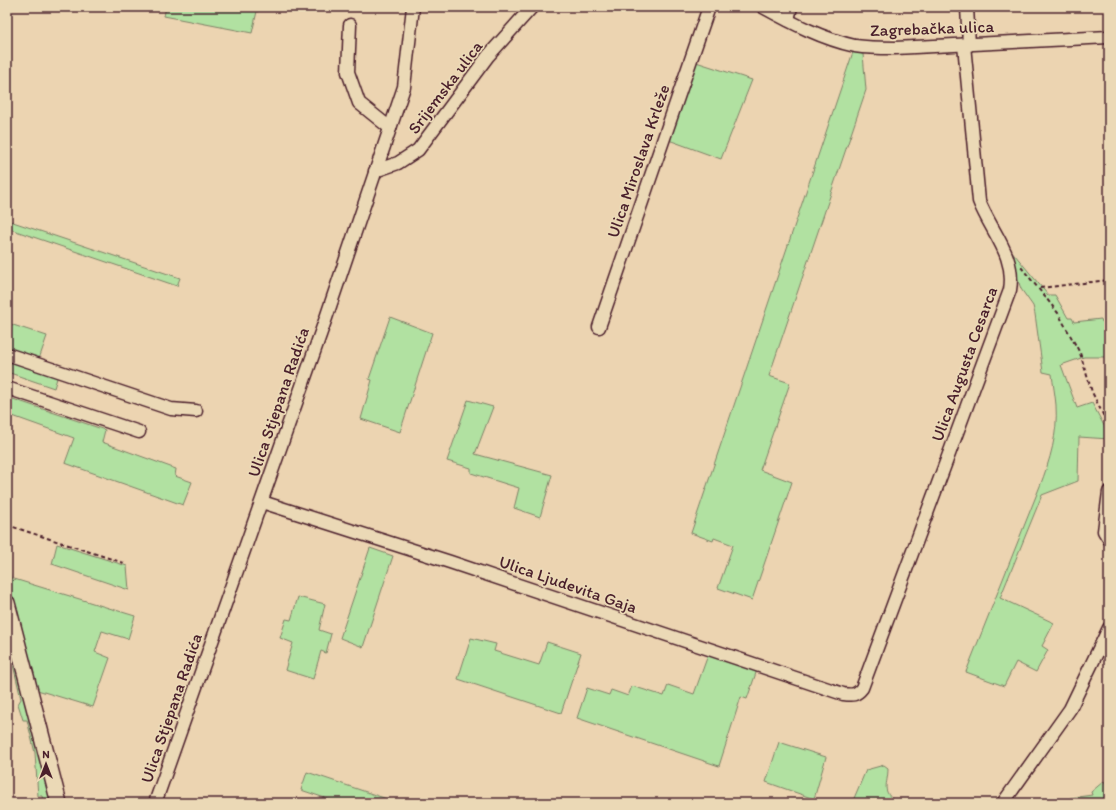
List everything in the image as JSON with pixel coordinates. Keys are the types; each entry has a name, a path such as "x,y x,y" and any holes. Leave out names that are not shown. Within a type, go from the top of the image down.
{"main road":[{"path":"7,603 59,803"}],"street":[{"name":"Ulica Stjepana Radića","path":"155,803 262,502 404,87 413,7"},
{"name":"Srijemska ulica","path":"375,172 398,163 418,150 488,56 532,7"},
{"name":"Ulica Miroslava Krleže","path":"599,326 709,7"},
{"name":"Zagrebačka ulica","path":"763,7 811,31 856,46 895,48 1109,37"},
{"path":"788,20 791,7"},
{"name":"Ulica Augusta Cesarca","path":"862,688 1010,290 1012,277 1008,258 979,201 966,45 967,7"},
{"path":"350,25 348,72 360,103 390,128"},
{"path":"7,354 171,409 196,410"},
{"path":"7,388 139,432"},
{"path":"1109,492 1104,531 1109,539"},
{"name":"Ulica Ljudevita Gaja","path":"262,502 450,562 842,694 857,694 862,688"},
{"path":"1003,803 1070,709 1109,628"}],"path":[{"path":"1008,258 1019,265 1040,288 1058,313 1080,353 1092,392 1109,427"},
{"path":"1040,288 1109,280"},
{"path":"7,525 124,563"}],"green space":[{"path":"166,7 258,7 252,33 164,16"},
{"path":"853,52 863,54 866,90 769,376 790,383 760,470 792,482 752,600 718,588 733,545 714,538 713,541 691,533"},
{"path":"693,61 752,80 721,159 666,139"},
{"path":"7,220 180,278 177,286 7,228"},
{"path":"1007,247 1048,295 1055,295 1068,318 1072,318 1074,322 1101,319 1102,322 1109,321 1109,357 1084,357 1061,365 1077,408 1092,403 1109,435 1109,439 1079,437 1078,481 1042,495 1000,598 1054,623 1042,646 1048,650 1036,672 1016,662 1004,686 966,672 1044,476 1050,457 1056,426 1056,401 1052,374 1043,372 1033,306 1021,289"},
{"path":"390,317 432,333 400,432 361,419 372,380 369,379"},
{"path":"7,323 47,336 38,362 7,352"},
{"path":"7,357 58,375 54,388 7,372"},
{"path":"7,397 105,430 102,442 176,469 175,476 192,482 183,505 65,463 74,438 7,414"},
{"path":"468,400 493,407 475,454 552,475 540,517 514,508 519,488 471,473 471,468 447,461"},
{"path":"57,544 127,566 129,590 52,564"},
{"path":"370,548 393,556 363,647 340,638"},
{"path":"7,563 11,578 135,616 128,639 102,631 95,652 110,658 93,707 34,689 7,588"},
{"path":"298,597 325,604 319,630 331,634 326,653 321,651 313,679 285,670 293,643 280,638 286,619 291,620"},
{"path":"7,626 54,803 43,803 42,796 38,796 35,753 27,720 23,720 18,704 21,699 7,639"},
{"path":"471,638 496,644 494,651 539,665 547,642 581,653 561,713 458,679"},
{"path":"708,655 757,670 747,699 741,697 719,766 577,718 587,688 609,695 611,690 628,696 632,686 664,696 668,685 694,694"},
{"path":"779,742 826,757 814,799 766,782"},
{"path":"884,765 888,768 886,787 888,795 897,803 852,803 866,770"},
{"path":"307,772 399,803 340,803 301,790"},
{"path":"1104,781 1109,788 1109,803 1065,803 1070,798 1092,795 1091,792"}]}
